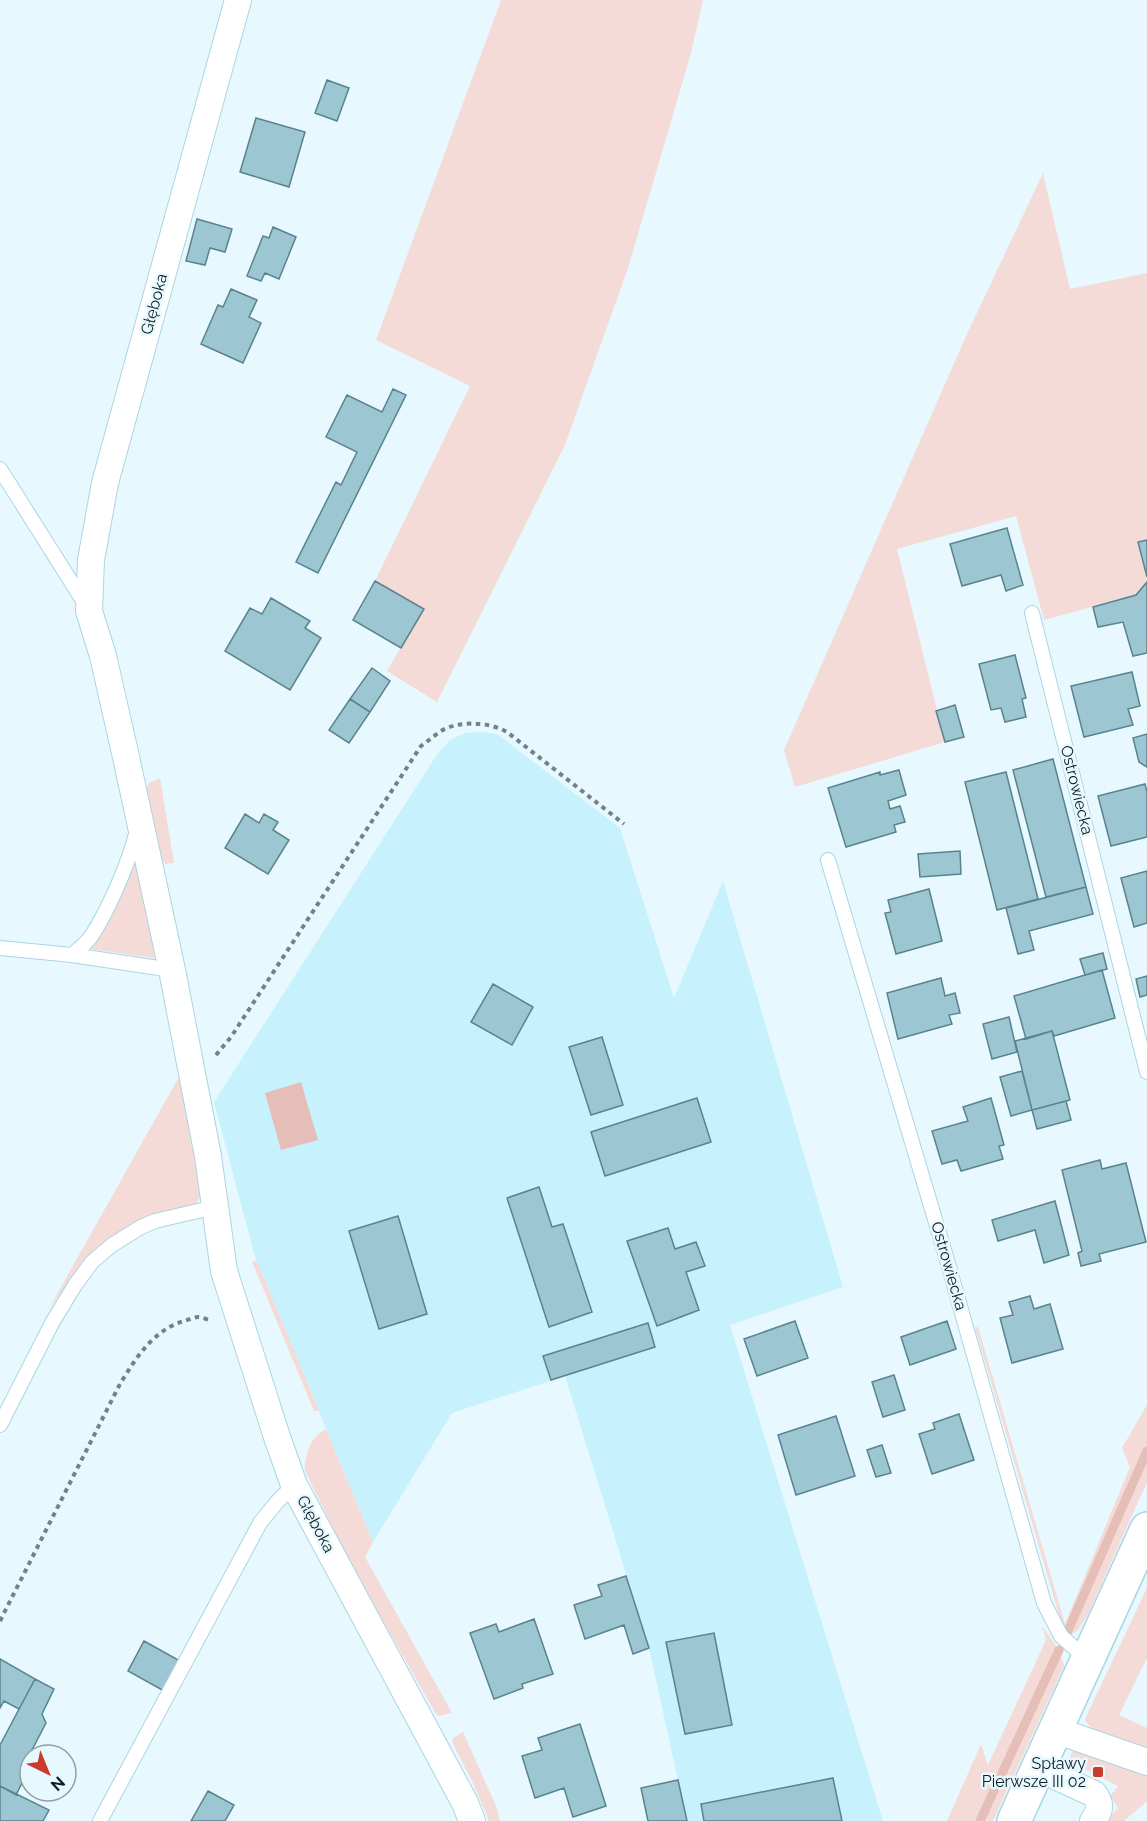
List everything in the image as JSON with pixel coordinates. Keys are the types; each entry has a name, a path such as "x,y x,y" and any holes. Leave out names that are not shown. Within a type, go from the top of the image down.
{"street":[{"name":"Głęboka","path":"238,0 105,483 91,561 89,611 103,656 140,819 194,1081 224,1271 242,1328 294,1485 465,1803 472,1821"},
{"path":"1014,1821 1147,1528"},
{"path":"1055,1730 1147,1762"},
{"path":"1038,1767 1094,1794 1099,1800 1100,1810 1093,1821"}],"lane":[{"path":"0,469 89,611"},
{"name":"Ostrowiecka","path":"1032,613 1147,1072"},
{"path":"72,955 91,937 104,913 134,844 140,819"},
{"name":"Ostrowiecka","path":"828,860 945,1253 1044,1603 1051,1621 1061,1636 1088,1660"},
{"path":"0,948 72,955 172,970"},
{"path":"0,1425 52,1323 92,1262 112,1245 141,1227 155,1221 215,1207"},
{"path":"100,1821 260,1523 276,1502 294,1485"}],"path":[{"path":"194,1081 231,1037 421,746 443,730 470,724 496,725 624,824"},
{"path":"0,1621 134,1360 161,1332 180,1322 197,1317 242,1328"}],"shaded area":[{"path":"501,0 703,0 691,53 628,268 565,445 437,702 387,671 423,609 375,581 470,386 376,340"},
{"path":"1043,173 1070,289 1147,273 1147,540 1138,542 1147,582 1136,595 1044,620 1016,516 897,549 945,742 795,787 784,750 967,334"},
{"path":"465,733 497,734 620,828 674,998 723,881 843,1287 730,1325 883,1821 687,1821 649,1648 565,1376 452,1413 373,1542 255,1257 214,1102 436,756 450,740"},
{"path":"160,778 174,863 165,864 161,859 145,790 149,783"},
{"path":"138,853 160,959 90,949 105,924"},
{"path":"184,1068 202,1193 196,1204 154,1214 128,1226 97,1247 82,1262 47,1312"},
{"path":"301,1082 318,1140 281,1150 265,1093"},
{"path":"257,1261 319,1411 314,1411 252,1262"},
{"path":"975,1327 978,1327 1065,1624 1130,1467 1122,1448 1147,1405 1147,1482 1087,1616 1078,1630 1072,1634 1067,1633 1061,1622"},
{"path":"326,1429 373,1542 365,1557 452,1713 439,1716 436,1714 350,1563 305,1471 312,1441"},
{"path":"1147,1588 1147,1658 1119,1715 1147,1728 1147,1751 1103,1735 1088,1725 1085,1719"},
{"path":"1042,1626 1059,1650 1064,1666 993,1821 947,1821 981,1744 988,1765 1046,1640"},
{"path":"463,1732 496,1806 500,1821 489,1821 452,1742 453,1738"},
{"path":"1074,1748 1147,1770 1147,1801 1124,1821 1106,1821 1118,1808 1110,1796 1118,1786 1072,1763 1069,1759"}],"building":[{"path":"327,80 349,88 337,121 315,113"},
{"path":"256,118 305,132 289,187 240,172"},
{"path":"197,219 232,229 225,252 210,248 205,265 186,261"},
{"path":"273,227 296,237 279,279 265,273 261,281 247,276 263,236 269,238"},
{"path":"231,289 257,300 249,317 261,323 243,363 201,344 218,305 223,307"},
{"path":"393,389 406,395 318,573 296,562 336,482 341,485 357,452 326,437 347,395 382,412"},
{"path":"1007,528 1023,585 1006,591 1001,575 962,586 950,544"},
{"path":"1147,540 1147,577 1138,542"},
{"path":"375,581 424,609 401,648 353,620"},
{"path":"1147,582 1147,653 1133,656 1123,622 1098,627 1093,607 1136,595"},
{"path":"271,598 310,621 305,628 321,638 290,690 225,651 250,608 262,614"},
{"path":"1015,655 1026,698 1022,699 1026,717 1005,722 1001,708 991,710 979,664"},
{"path":"372,668 390,681 370,712 350,699"},
{"path":"1132,672 1140,706 1128,709 1133,725 1084,737 1071,686"},
{"path":"350,699 370,712 349,743 329,730"},
{"path":"955,705 964,737 945,742 936,711"},
{"path":"1147,734 1147,767 1139,762 1133,738"},
{"path":"1053,759 1086,887 1046,897 1013,770"},
{"path":"899,770 906,795 888,801 890,809 900,806 905,822 894,825 896,832 846,847 828,788 880,772 880,775"},
{"path":"1006,772 1038,899 997,910 965,782"},
{"path":"1145,784 1147,837 1111,846 1098,796"},
{"path":"245,814 259,823 264,814 278,822 273,830 289,840 268,874 225,848"},
{"path":"960,851 961,874 920,877 918,854"},
{"path":"1147,871 1147,923 1134,927 1121,878"},
{"path":"1086,887 1093,914 1029,931 1034,950 1018,954 1006,908"},
{"path":"929,889 942,941 896,954 885,913 891,912 888,900"},
{"path":"1103,953 1107,969 1085,975 1080,959"},
{"path":"1102,970 1115,1018 1054,1036 1052,1031 1026,1039 1014,996"},
{"path":"1147,976 1147,995 1140,997 1136,979"},
{"path":"941,978 945,996 955,993 960,1013 949,1015 952,1024 898,1039 887,993"},
{"path":"493,984 533,1007 512,1045 471,1022"},
{"path":"1009,1017 1017,1052 992,1059 983,1024"},
{"path":"1052,1031 1070,1100 1032,1110 1015,1041"},
{"path":"602,1037 623,1105 591,1115 569,1047"},
{"path":"1022,1071 1032,1110 1011,1116 1000,1077"},
{"path":"697,1098 711,1142 605,1176 591,1132"},
{"path":"991,1098 1004,1145 999,1146 1003,1159 961,1171 957,1160 942,1164 932,1131 968,1121 963,1107"},
{"path":"1066,1101 1071,1120 1037,1129 1032,1110"},
{"path":"1100,1160 1102,1169 1126,1163 1146,1242 1099,1254 1101,1261 1081,1266 1078,1253 1082,1251 1062,1170"},
{"path":"539,1187 552,1227 563,1224 592,1312 549,1327 507,1198"},
{"path":"1055,1201 1069,1255 1044,1263 1035,1230 998,1241 992,1220"},
{"path":"398,1216 427,1314 379,1329 349,1231"},
{"path":"668,1228 675,1249 696,1242 705,1266 686,1272 699,1310 657,1326 627,1241"},
{"path":"1030,1296 1034,1309 1050,1304 1063,1349 1012,1363 1000,1318 1013,1315 1009,1302"},
{"path":"795,1321 808,1358 757,1376 744,1339"},
{"path":"947,1321 956,1349 910,1365 901,1337"},
{"path":"648,1323 655,1347 551,1380 543,1356"},
{"path":"894,1375 905,1410 883,1417 872,1382"},
{"path":"959,1414 974,1460 932,1474 919,1434 935,1429 933,1423"},
{"path":"836,1416 855,1476 796,1495 778,1435"},
{"path":"882,1445 891,1473 876,1477 867,1450"},
{"path":"626,1576 649,1648 633,1654 624,1625 585,1639 574,1605 602,1596 598,1585"},
{"path":"534,1619 553,1674 522,1684 523,1688 494,1699 470,1633 496,1624 499,1632"},
{"path":"714,1633 732,1725 685,1734 666,1642"},
{"path":"144,1641 180,1661 164,1691 128,1671"},
{"path":"0,1659 35,1679 19,1709 4,1701 0,1708"},
{"path":"35,1679 54,1689 42,1714 46,1723 36,1743 18,1743 18,1791 16,1795 0,1786 0,1745"},
{"path":"580,1724 606,1806 573,1817 564,1788 535,1798 522,1756 542,1750 538,1738"},
{"path":"833,1778 842,1821 704,1821 701,1804"},
{"path":"678,1780 687,1821 648,1821 641,1788"},
{"path":"0,1786 18,1795 18,1803 35,1803 49,1810 43,1821 0,1821"},
{"path":"208,1791 234,1805 225,1821 191,1821"}],"waterway":[{"path":"1067,1633 1147,1451"},
{"path":"980,1821 1059,1650"}],"place":[{"name":"Spławy Pierwsze III 02","path":"1098,1772"}]}
